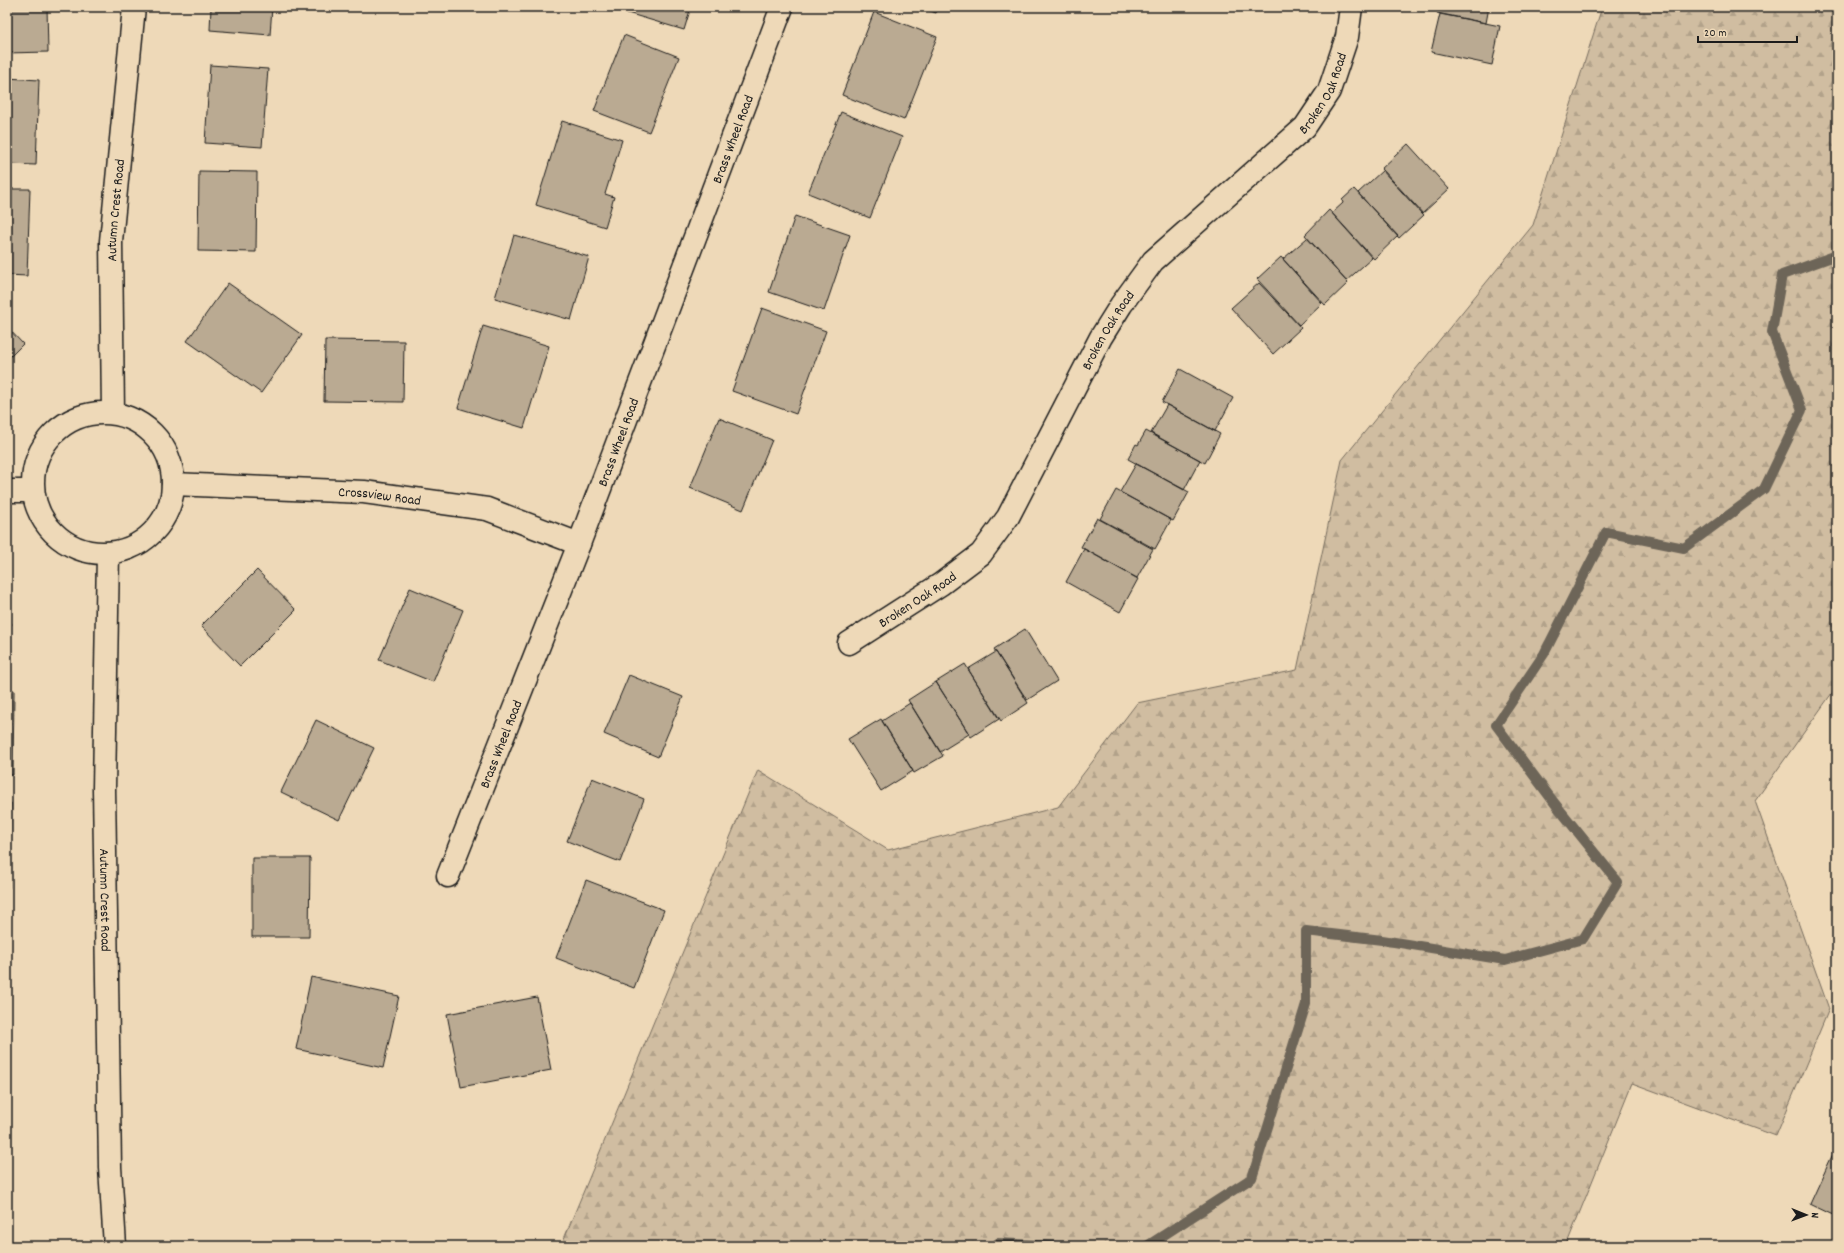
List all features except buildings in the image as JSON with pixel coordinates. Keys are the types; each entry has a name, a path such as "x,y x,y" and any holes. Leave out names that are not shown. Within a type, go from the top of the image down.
{"street":[{"name":"Autumn Crest Road","path":"113,414 111,241 134,7"},
{"name":"Brass Wheel Road","path":"448,876 579,544 782,7"},
{"name":"Broken Oak Road","path":"849,643 941,584 981,554 1008,516 1101,337 1121,305 1153,262 1305,127 1330,91 1347,37 1351,7"},
{"path":"113,414 135,420 156,436 168,457 173,484 166,516 154,532 133,547 108,553 82,550 62,541 43,520 33,491 35,467 42,448 61,427 83,416 113,414"},
{"name":"Crossview Road","path":"173,484 364,492 487,509 579,544"},
{"path":"7,491 33,491"},
{"name":"Autumn Crest Road","path":"108,553 104,789 110,1168 115,1246"}],"green space":[{"path":"1602,7 1837,7 1837,686 1755,801 1829,1009 1776,1136 1632,1083 1566,1246 561,1246 758,770 888,850 1058,807 1137,703 1297,670 1342,460 1533,225"}],"waterway":[{"path":"1147,1246 1252,1178 1306,1004 1306,931 1382,940 1505,960 1583,939 1618,882 1556,805 1496,725 1544,654 1606,532 1684,548 1764,489 1802,410 1772,332 1782,275 1837,255"},
{"path":"995,1246 998,1243 1054,1246"}]}
